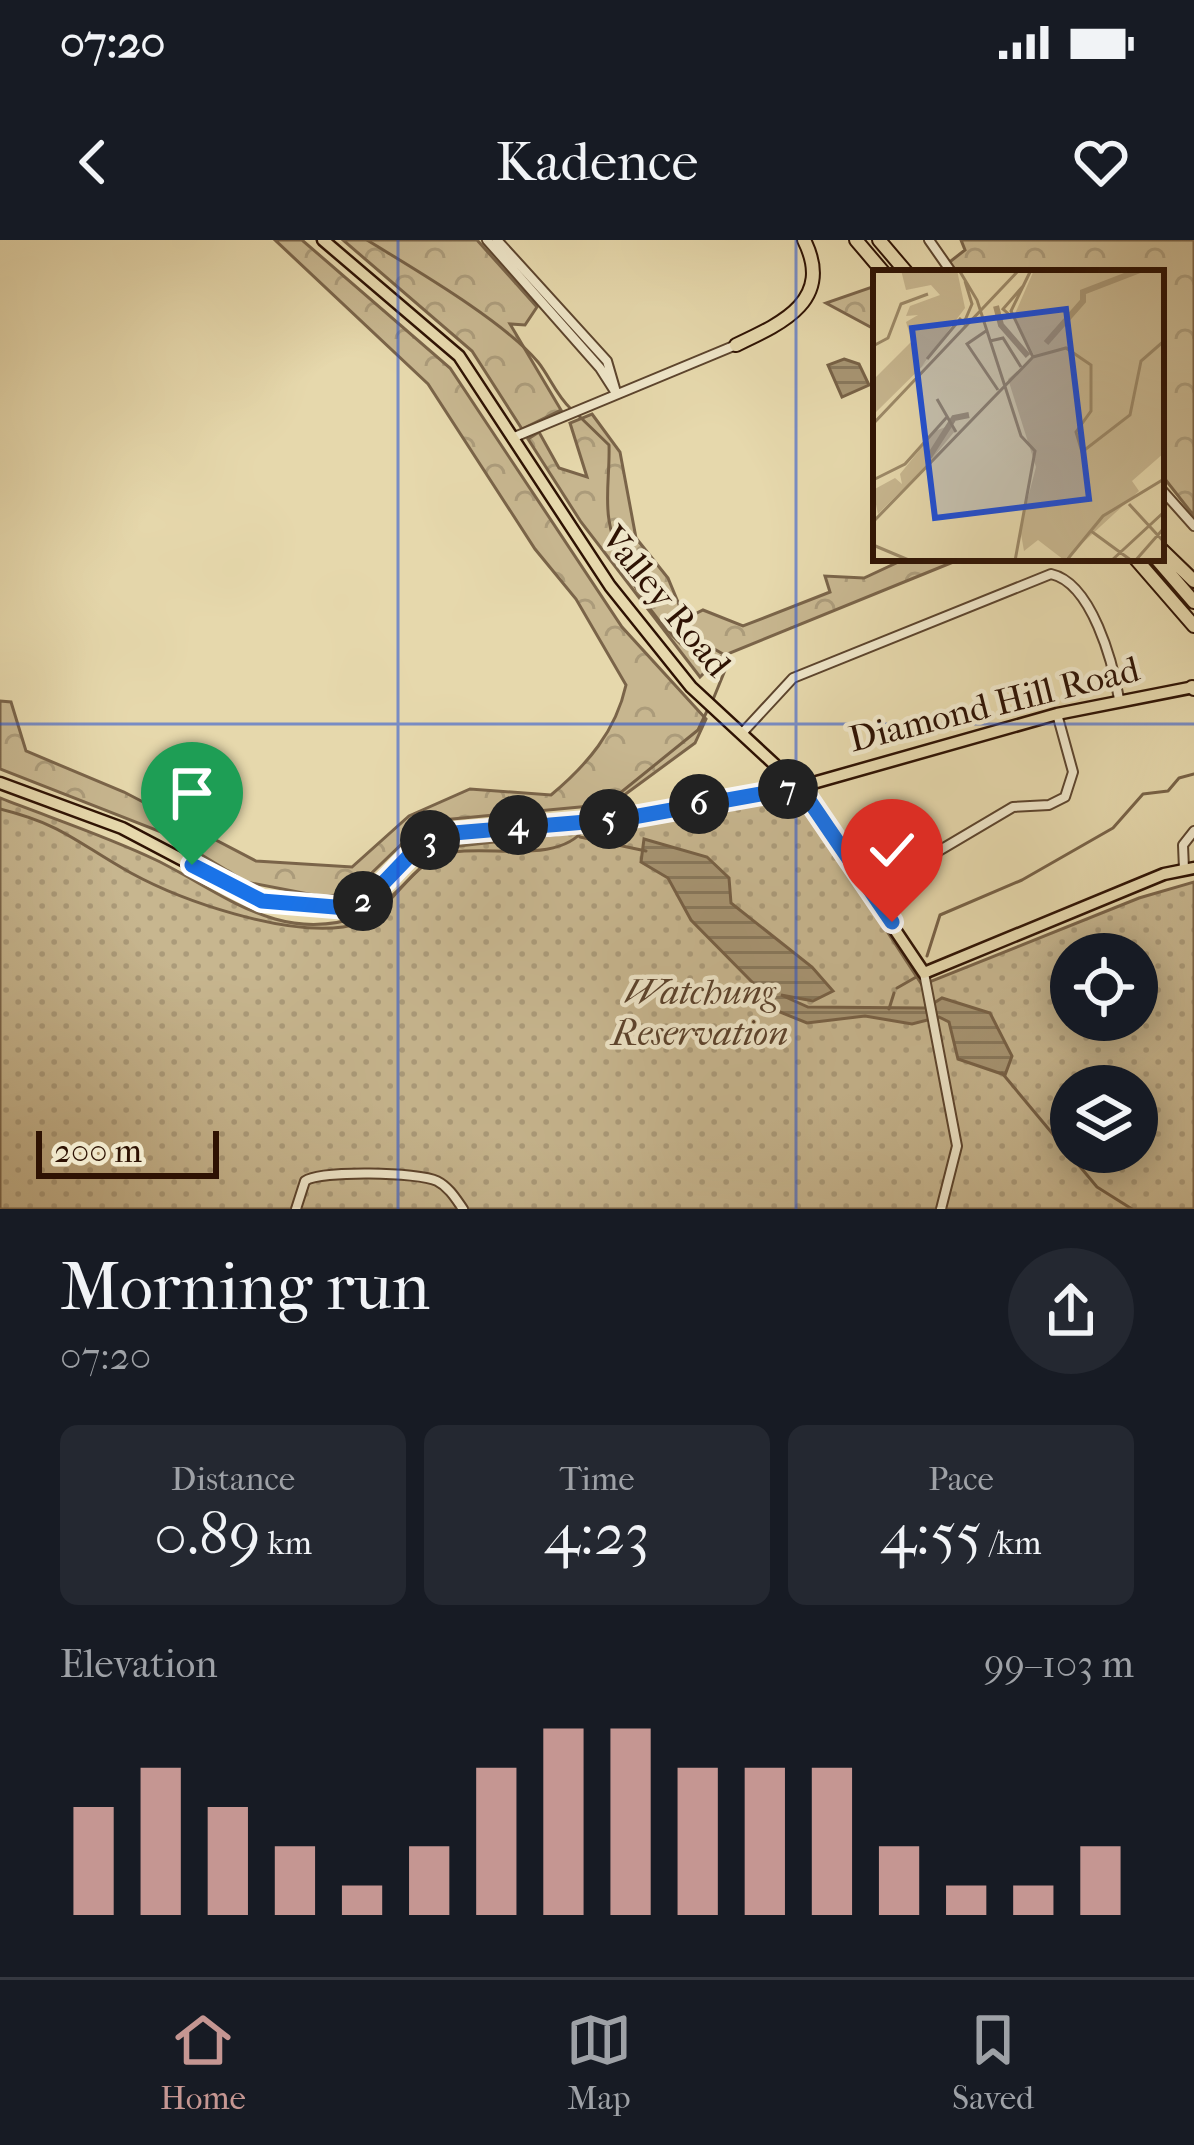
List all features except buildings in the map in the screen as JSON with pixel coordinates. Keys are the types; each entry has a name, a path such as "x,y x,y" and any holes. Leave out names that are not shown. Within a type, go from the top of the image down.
{"highway":[{"path":"736,346 791,318 805,304 814,275 804,240"},
{"path":"856,240 881,270"},
{"path":"880,240 905,270"},
{"path":"1164,552 1194,581"},
{"path":"1138,561 1194,626"},
{"path":"1159,561 1194,602"}],"main road":[{"name":"Valley Road","path":"323,240 451,346 610,586 704,699 800,787 924,974"},
{"name":"Diamond Hill Road","path":"0,783 122,828 241,892 311,908 362,902 413,852 442,834 597,820 800,787 1057,714 1193,688"},
{"path":"924,974 1189,869"}],"street":[{"path":"488,240 616,393"},
{"path":"497,240 607,361 616,393"},
{"path":"929,240 950,270"},
{"path":"512,438 736,346"},
{"path":"1164,492 1194,526"},
{"path":"744,731 793,678 1051,574 1066,580 1107,642 1119,699"},
{"path":"871,891 1007,810 1065,797 1073,772 1057,714"},
{"path":"1189,869 1184,845 1194,831"},
{"name":"Valley Road","path":"924,974 957,1146 941,1209"},
{"path":"296,1209 305,1180 327,1172 423,1177 450,1191 463,1209"}],"green space":[{"path":"275,240 302,240 450,368 622,627 706,719 695,743 612,804 442,820 410,836 352,892 324,897 246,882 169,835 0,769 0,701 11,702 26,751 124,792 256,861 352,867 409,816 470,789 551,795 598,746 626,685 576,599 535,549 428,384"},
{"path":"343,240 477,240 537,307 525,325 510,324 561,410 522,429 472,351"},
{"path":"961,240 1194,240 1194,516 1164,478 1164,270 954,270 947,264 965,250"},
{"path":"873,287 873,328 826,303"},
{"path":"592,414 620,452 636,538 668,578 685,619 703,610 743,626 830,592 825,576 864,578 901,561 956,561 720,657 700,677 581,522 528,439 539,432 559,468 587,477 570,423"},
{"name":"Watchung Reservation","path":"791,797 802,801 922,985 1050,934 1050,1041 1158,1041 1158,933 1052,933 1194,882 1194,1209 0,1209 0,798 137,851 254,912 305,924 333,923 375,909 450,847 642,825"}],"shaded area":[{"path":"844,359 859,364 869,385 842,397 828,365"},
{"path":"644,839 707,857 729,878 731,903 812,967 833,991 813,1001 781,995 808,1007 926,1008 942,998 990,1013 1012,1056 1005,1075 958,1059 949,1022 939,1017 912,1024 865,1016 807,1023 758,1003 753,983 691,920 668,878 641,862"}],"waterway":[{"path":"367,240 504,330 538,362 571,409"},
{"path":"578,415 609,445 609,520 619,555 637,590 685,648 709,646 730,658 712,702"},
{"path":"588,819 698,730 707,711"},
{"path":"927,956 940,915 1022,880 1113,828 1143,794 1168,791 1179,778 1194,774"},
{"path":"0,809 55,828 178,895 234,914 319,928 343,927 375,914 437,857 454,852 543,850 574,839 585,828"},
{"path":"580,837 646,851"},
{"path":"897,988 918,976"},
{"path":"889,1009 894,993"},
{"path":"1002,1073 1097,1187 1132,1209"}],"route":[{"path":"192,865 262,901 347,908 369,898 413,852 442,834 482,827 622,819 800,787 892,922"}]}
